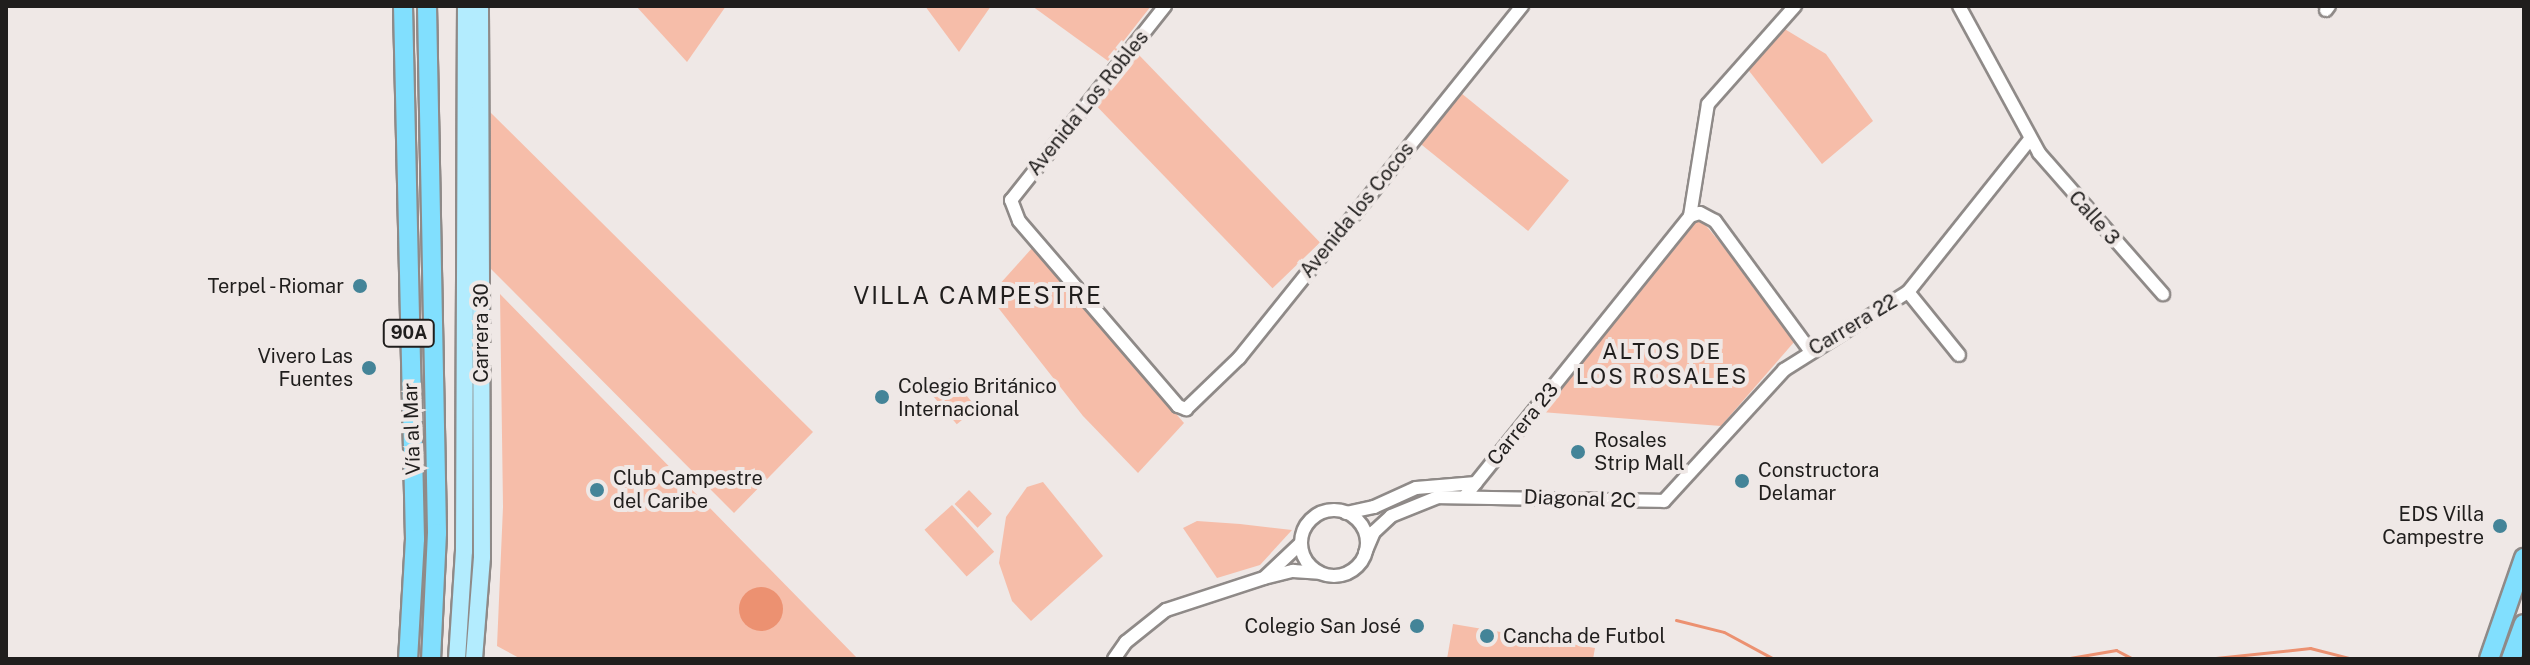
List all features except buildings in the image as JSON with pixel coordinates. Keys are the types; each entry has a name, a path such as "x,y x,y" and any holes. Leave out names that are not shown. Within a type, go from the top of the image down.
{"highway":[{"name":"Vía al Mar","path":"403,6 415,539 408,659"},
{"name":"Vía al Mar","path":"427,6 437,533 431,659"},
{"path":"2489,659 2524,558"},
{"path":"2511,659 2524,624"}],"main road":[{"name":"Carrera 30","path":"457,659 464,551 466,6"},
{"name":"Carrera 30","path":"474,659 482,557 480,6"}],"street":[{"name":"Avenida Los Robles","path":"1165,6 1011,200 1019,221 1178,406 1186,409"},
{"name":"Avenida los Cocos","path":"1186,409 1239,358 1522,6"},
{"path":"1795,6 1708,104 1690,216 1700,213 1715,221 1809,349"},
{"name":"Calle 3","path":"1959,6 2030,139 2075,199 2163,294"},
{"name":"Carrera 22","path":"1664,501 1784,370 1809,349 1908,292 2030,139"},
{"name":"Carrera 23","path":"1466,495 1690,216"},
{"path":"1908,292 1959,355"},
{"name":"Carrera 23","path":"1346,513 1374,507 1416,488 1476,483"},
{"name":"Diagonal 2C","path":"1476,483 1496,496"},
{"path":"1114,659 1126,642 1166,610 1293,571 1342,576 1365,553 1374,532 1403,509 1424,500 1466,495"},
{"name":"Diagonal 2C","path":"1466,495 1664,501"},
{"path":"1264,578 1301,543 1316,516 1346,513 1361,525 1365,553"},
{"path":"1301,543 1306,561 1319,573"}],"shaded area":[{"path":"636,6 726,6 687,62"},
{"path":"925,6 991,6 959,52"},
{"path":"1032,6 1151,6 1108,61"},
{"path":"1783,28 1826,54 1873,121 1822,164 1746,67"},
{"path":"1138,54 1320,242 1273,288 1091,100"},
{"path":"1461,93 1569,180 1528,231 1420,144"},
{"path":"490,112 813,432 734,513 490,268"},
{"path":"1695,222 1703,222 1794,332 1795,341 1721,426 1541,412"},
{"path":"1033,247 1184,423 1138,473 1083,416 989,296"},
{"name":"Club Campestre del Caribe","path":"500,294 858,659 521,659 497,646 503,507"},
{"path":"951,377 977,408 957,424 931,394"},
{"path":"1043,482 1103,556 1031,621 1012,601 999,563 1006,517 1027,487"},
{"path":"969,490 992,514 978,528 955,504"},
{"path":"952,505 994,552 967,577 925,530"},
{"path":"1197,521 1292,530 1260,565 1217,578 1183,528"},
{"path":"761,587 776,594 783,609 776,624 761,631 746,624 739,609 746,594"},
{"name":"Cancha de Futbol","path":"1453,624 1595,648 1593,659 1447,659"}],"waterway":[{"path":"1676,620 1724,632 1774,659"},
{"path":"2206,659 2310,648 2353,659"},
{"path":"2064,659 2116,650 2133,659"}],"place":[{"name":"Terpel - Riomar","path":"360,286"},
{"name":"Vivero Las Fuentes","path":"369,368"},
{"name":"Colegio Británico Internacional","path":"882,397"},
{"name":"Rosales Strip Mall","path":"1578,452"},
{"name":"Constructora Delamar","path":"1742,481"},
{"name":"Club Campestre del Caribe","path":"597,490"},
{"name":"EDS Villa Campestre","path":"2500,526"},
{"name":"Colegio San José","path":"1417,626"},
{"name":"Cancha de Futbol","path":"1487,636"}],"district":[{"name":"VILLA CAMPESTRE","path":"978,296"},
{"name":"ALTOS DE LOS ROSALES","path":"1662,364"}]}
